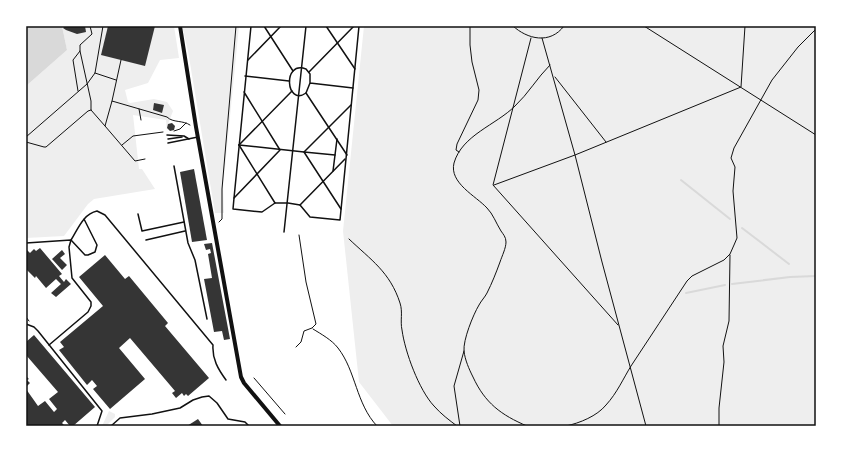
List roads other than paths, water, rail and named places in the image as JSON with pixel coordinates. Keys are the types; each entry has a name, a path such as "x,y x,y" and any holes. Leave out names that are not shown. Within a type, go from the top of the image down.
{"main road":[{"path":"180,26 198,137 242,377 244,383 280,426"}],"lane":[{"path":"251,26 233,209 262,212 275,203 288,203 300,205 310,217 340,220 359,26"},
{"path":"264,26 293,71"},
{"path":"247,61 281,26"},
{"path":"284,232 306,26"},
{"path":"326,26 355,70"},
{"path":"309,72 354,26"},
{"path":"299,96 292,91 289,81 293,71 302,67"},
{"path":"299,96 306,93 310,83 309,72 302,67"},
{"path":"245,76 289,81"},
{"path":"310,83 354,88"},
{"path":"239,145 292,91"},
{"path":"244,92 280,150"},
{"path":"306,93 347,156"},
{"path":"304,152 351,105"},
{"path":"167,135 173,134 184,136 189,139"},
{"path":"168,139 184,136"},
{"path":"168,143 198,137"},
{"path":"333,171 337,139"},
{"path":"239,145 335,155"},
{"path":"239,145 275,203"},
{"path":"234,198 280,150"},
{"path":"304,152 341,209"},
{"path":"300,205 347,156"},
{"path":"174,166 185,231 195,260 207,319"},
{"path":"49,345 88,312 91,306 89,299 72,278 69,247 71,240 84,219 91,212 97,211 105,215 213,345 212,354 218,370 226,380"},
{"path":"138,214 142,230 184,222"},
{"path":"71,240 85,255 95,252 97,245 84,219"},
{"path":"146,240 185,231"},
{"path":"26,243 71,240"},
{"path":"26,324 34,327 102,411 97,426"},
{"path":"111,426 120,418 152,414 180,408 193,400 209,396 217,403 228,419 245,422 249,426"}],"waterway":[{"path":"681,180 730,219"},
{"path":"742,228 789,264"},
{"path":"732,284 790,277 816,276"},
{"path":"686,293 725,285"}]}
